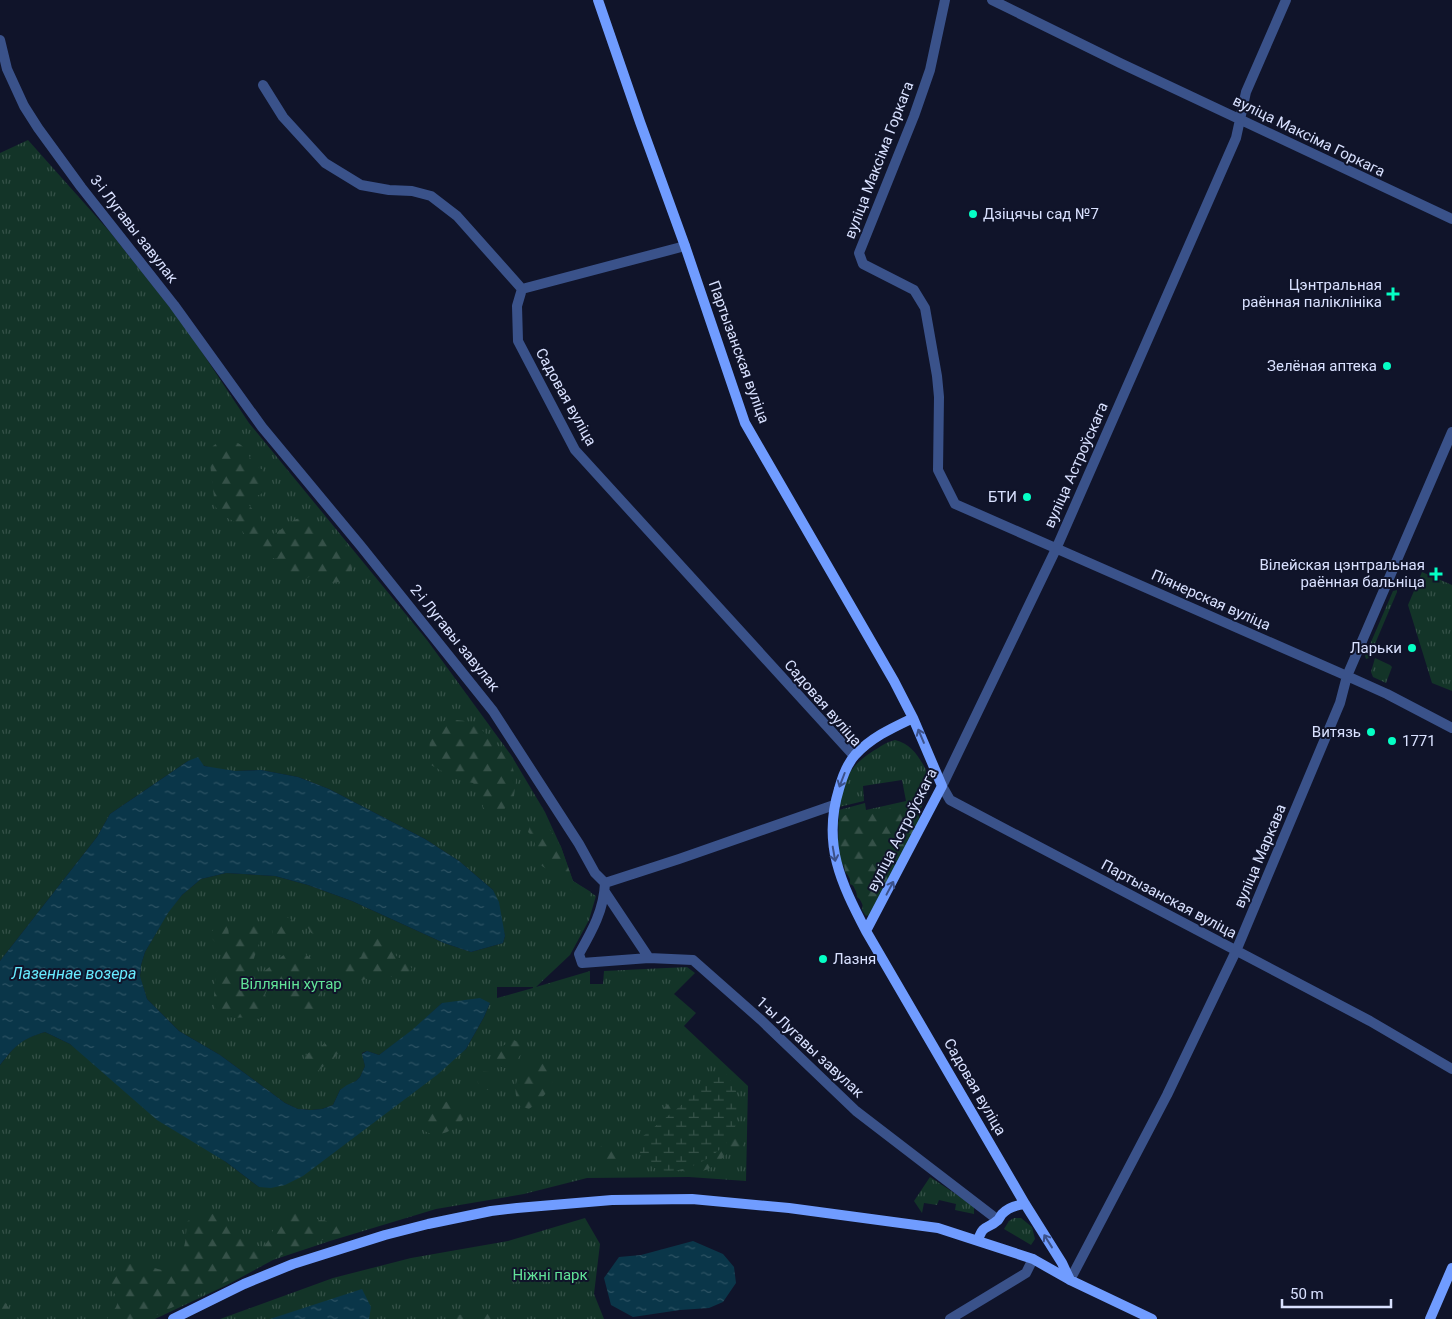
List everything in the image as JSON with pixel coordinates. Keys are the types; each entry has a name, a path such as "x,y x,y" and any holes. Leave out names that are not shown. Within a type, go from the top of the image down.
{"main road":[{"name":"Партызанская вуліца","path":"598,0 745,422 894,680 913,718 942,786"},
{"path":"854,756 881,734 913,718"},
{"name":"Садовая вуліца","path":"854,756 843,776 834,805 832,823 834,856 847,894 866,931 1025,1204 1062,1263 1070,1280"},
{"name":"вуліца Астроўскага","path":"866,931 942,786"},
{"path":"173,1319 252,1280 317,1256 428,1224 491,1211 644,1199 723,1200 938,1228 1033,1259 1070,1280 1152,1319"},
{"path":"978,1240 984,1228 998,1220 1002,1214 1009,1209 1025,1204"},
{"path":"1430,1319 1452,1268"}],"street":[{"name":"вуліца Максіма Горкага","path":"945,0 930,70 914,116 859,253 863,264 914,290 925,308 939,397 938,470 955,504"},
{"name":"вуліца Максіма Горкага","path":"992,0 1120,63 1452,219"},
{"name":"вуліца Астроўскага","path":"942,786 1056,549 1236,138 1246,92 1286,0"},
{"name":"3-і Лугавы завулак","path":"0,40 7,70 24,106 38,128 174,305 262,427"},
{"path":"263,85 283,117 326,163 361,184 389,190 412,190 431,196 457,216 522,290 685,246"},
{"name":"Садовая вуліца","path":"522,290 517,306 518,341 575,450 854,756"},
{"name":"2-і Лугавы завулак","path":"262,427 494,711 649,958"},
{"name":"вуліца Маркава","path":"1070,1280 1167,1095 1236,951 1340,703 1347,676 1452,432"},
{"name":"Піянерская вуліца","path":"955,504 1387,694 1452,728"},
{"name":"Партызанская вуліца","path":"942,786 950,800 1370,1021 1452,1069"},
{"path":"605,887 834,805"},
{"name":"1-ы Лугавы завулак","path":"605,887 598,919 579,954 582,963 649,958 693,960 761,1020 856,1110 998,1220"},
{"path":"951,1319 1026,1273 1033,1259"}],"green space":[{"name":"Віллянін хутар","path":"28,140 110,232 184,325 249,423 427,640 511,755 545,812 561,847 573,881 596,896 589,920 570,955 536,987 590,971 590,984 603,984 604,971 687,967 695,973 674,994 696,1013 684,1026 748,1086 746,1181 689,1177 587,1178 524,1194 436,1209 330,1241 273,1260 227,1285 155,1319 0,1319 0,1065 24,1040 45,1032 70,1044 259,1187 466,1049 484,1017 490,1003 442,1003 412,1031 379,1055 367,1051 362,1053 365,1066 360,1077 340,1090 333,1105 311,1110 298,1109 285,1103 220,1055 179,1031 147,999 140,977 145,952 168,912 182,895 201,879 226,873 275,876 308,885 352,901 444,943 471,952 503,943 505,936 493,890 459,861 425,839 329,789 298,777 261,770 219,770 188,761 110,814 97,837 0,961 0,153","holes":["497,987 533,988 497,998"]},
{"path":"224,438 233,441 245,449 254,464 264,470 269,482 268,485 263,493 251,498 248,504 261,519 264,529 274,534 292,521 300,518 309,523 315,531 327,532 336,536 349,549 353,559 352,569 344,581 327,584 311,576 300,580 290,577 283,572 282,563 276,558 265,558 256,552 235,522 222,515 215,506 209,455 213,446"},
{"name":"Вілейская цэнтральная раённая бальніца","path":"1422,572 1452,585 1452,691 1432,683 1408,605"},
{"path":"1397,590 1369,658 1366,659 1365,656 1393,591"},
{"path":"1375,658 1392,667 1386,683 1373,677 1371,672"},
{"path":"448,719 465,721 479,727 500,748 512,765 516,780 514,796 503,811 490,815 483,807 482,796 473,783 458,780 431,765 430,744 432,733"},
{"path":"895,740 914,751 933,783 869,918 840,859 838,848 839,810 865,803 866,810 906,801 902,780 863,786 864,801 839,807 846,781 853,768 873,751"},
{"path":"908,801 914,801 920,820 871,913 866,916 862,910 863,902 857,897 856,887 850,884 850,877 845,872 844,863 840,862 838,823 844,816 852,812 882,810 899,806"},
{"path":"537,823 544,825 551,831 561,847 573,881 591,892 589,899 575,893 567,886 558,873 545,868 538,862 535,852 535,839 528,832 530,826"},
{"path":"284,917 293,920 296,929 293,938 284,941 275,938 272,929 275,920"},
{"path":"312,920 324,921 329,927 325,934 320,937 311,933 307,926"},
{"name":"Віллянін хутар","path":"246,923 256,923 263,930 253,961 252,972 259,975 284,955 293,951 303,953 311,960 318,969 321,983 320,994 314,1009 299,1011 294,1009 288,1001 282,982 274,981 269,985 265,995 270,1004 268,1013 259,1019 227,1017 217,1014 214,987 226,939 223,942 215,942 211,937 212,931 219,924 228,926 229,936"},
{"path":"380,933 389,937 396,956 408,963 412,969 405,976 390,977 382,972 373,973 369,978 363,980 350,981 342,974 340,964 348,958 361,957 368,936"},
{"path":"332,1039 341,1046 337,1054 318,1071 309,1069 305,1064 305,1056 313,1049 321,1047 327,1040"},
{"path":"514,1040 524,1045 518,1059 505,1068 495,1065 492,1058 497,1049"},
{"path":"538,1059 548,1061 553,1069 554,1077 546,1093 529,1109 520,1106 517,1099 516,1085 521,1072"},
{"path":"481,1071 489,1072 495,1079 493,1086 488,1090 478,1083 477,1079"},
{"path":"716,1073 725,1073 734,1085 737,1093 737,1120 729,1140 714,1154 693,1166 671,1171 660,1170 647,1164 640,1152 642,1137 700,1090"},
{"path":"697,1088 705,1091 658,1129 657,1120 662,1110 668,1104 677,1103 687,1093"},
{"path":"459,1098 463,1099 469,1109 466,1116 456,1127 442,1134 429,1133 422,1129 423,1123 430,1113 441,1104"},
{"path":"730,1131 738,1131 745,1137 742,1147 727,1154 714,1166 697,1172 669,1169"},
{"path":"605,1144 614,1145 619,1151 614,1161 603,1165 597,1161 596,1153"},
{"path":"930,1177 974,1206 974,1214 955,1210 956,1204 939,1200 937,1205 924,1203 922,1213 914,1201"},
{"path":"295,1207 319,1220 344,1223 349,1228 340,1234 290,1251 148,1319 107,1319 116,1307 119,1299 110,1283 114,1271 118,1267 130,1264 162,1270 170,1265 183,1250 187,1222 195,1216 204,1213 220,1217 242,1236 247,1244 263,1247 283,1212"},
{"name":"Ніжні парк","path":"585,1218 600,1244 594,1294 604,1319 220,1319 333,1278 411,1258 508,1241"},
{"path":"1014,1218 1021,1218 1032,1227 1035,1239 1031,1245 1004,1229 1009,1221"},
{"path":"0,1297 13,1314 19,1319 0,1319"},
{"path":"481,1308 493,1319 453,1319 457,1315 469,1314"}],"water":[{"name":"Лазеннае возера","path":"198,757 204,766 235,771 261,770 298,777 329,789 425,839 459,861 493,890 499,902 505,936 503,943 471,952 444,943 352,901 308,885 275,876 226,873 201,879 182,895 168,913 145,952 140,976 147,999 179,1031 220,1055 285,1103 298,1109 322,1109 333,1105 340,1090 360,1077 365,1066 362,1054 367,1051 379,1055 412,1030 442,1003 480,998 490,1003 466,1049 437,1075 303,1176 285,1185 271,1188 259,1187 226,1162 157,1120 70,1044 45,1032 30,1037 19,1044 0,1065 0,961 97,837 110,814 188,761"},
{"path":"693,1241 723,1254 734,1267 736,1283 723,1302 709,1308 633,1317 611,1305 604,1278 619,1257 641,1255"},
{"path":"362,1289 371,1307 369,1319 270,1319"}],"place":[{"name":"Дзіцячы сад №7","path":"973,214"},
{"name":"Цэнтральная раённая паліклініка","path":"1393,294"},
{"name":"Зелёная аптека","path":"1387,366"},
{"name":"БТИ","path":"1027,497"},
{"name":"Вілейская цэнтральная раённая бальніца","path":"1436,574"},
{"name":"Ларьки","path":"1412,648"},
{"name":"Витязь","path":"1371,732"},
{"name":"1771","path":"1392,741"},
{"name":"Лазня","path":"823,959"}]}
